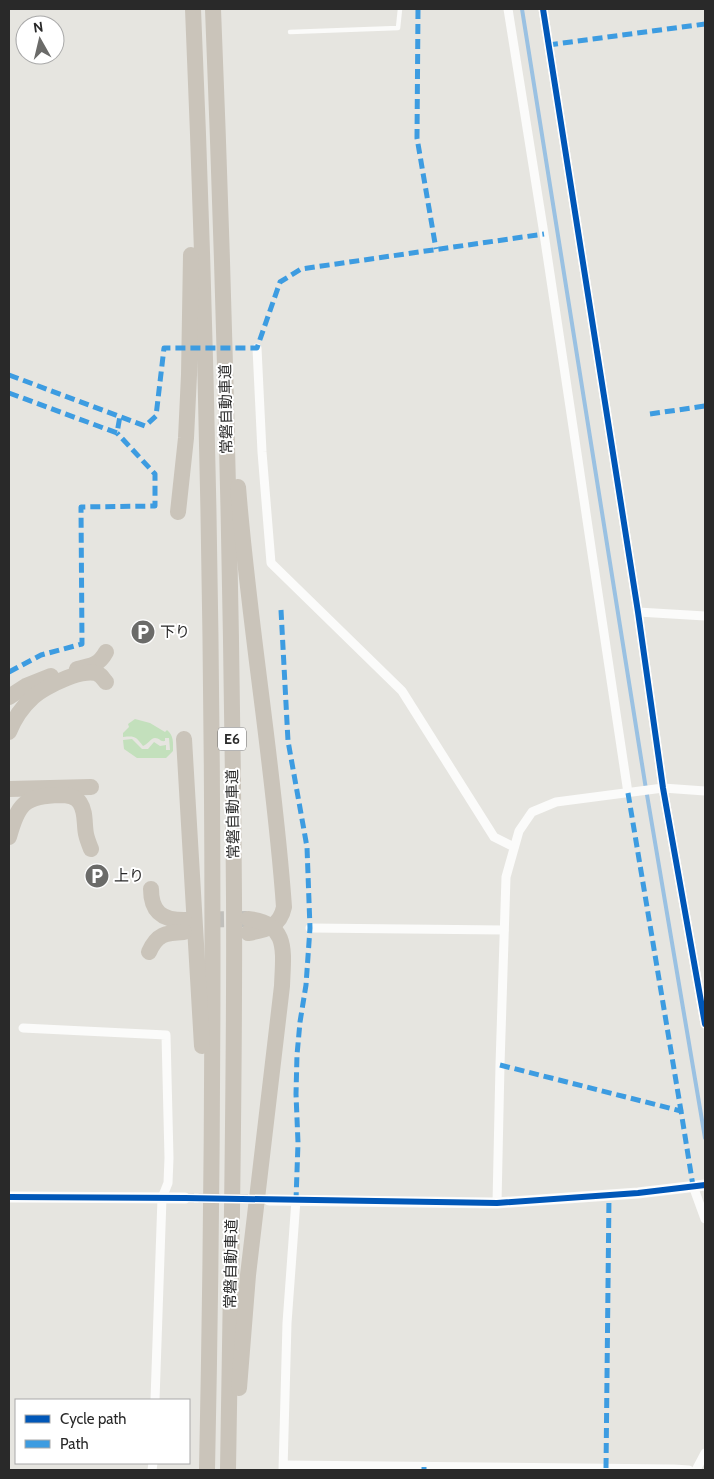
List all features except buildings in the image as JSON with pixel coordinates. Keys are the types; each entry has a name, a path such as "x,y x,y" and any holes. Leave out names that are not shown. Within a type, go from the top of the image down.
{"highway":[{"name":"常磐自動車道","path":"193,9 203,297 213,898 212,1186 207,1470"},
{"name":"常磐自動車道","path":"213,9 224,305 231,628 234,898 229,1470"},
{"path":"178,512 186,438 189,374 192,228 189,121 195,62"},
{"path":"224,305 248,593 280,841 284,907 283,915 271,927"},
{"path":"9,697 26,686 46,677 94,665 101,660 106,652"},
{"path":"9,732 22,708 44,688 70,677 90,673 102,676 106,682"},
{"path":"184,739 212,1186"},
{"path":"9,789 91,787"},
{"path":"9,838 17,813 26,803 37,797 64,795 76,798 82,806 90,849"},
{"path":"149,952 157,938 184,926 158,912 153,905 151,889"},
{"path":"229,1470 242,1356 248,1275 282,986 283,950 278,933 257,920 248,926"}],"street":[{"path":"508,9 544,234 628,793"},
{"path":"543,9 638,612 663,788 705,1024"},
{"path":"257,348 271,564 402,691 494,837 514,848"},
{"path":"638,612 705,616"},
{"path":"497,1203 506,877 519,831 532,812 556,802 663,788 705,791"},
{"path":"310,928 504,930"},
{"path":"23,1028 166,1035 169,1158 168,1183 162,1198 155,1399"},
{"path":"269,1200 497,1203 578,1198 705,1184"},
{"path":"693,1186 705,1219"},
{"path":"9,1197 185,1198"},
{"path":"296,1200 287,1323 284,1468 689,1470"},
{"path":"696,1470 705,1453"}],"lane":[{"path":"290,32 398,28 400,9"}],"green space":[{"path":"135,719 150,723 165,732 167,730 169,732 173,739 173,751 166,758 137,758 124,749 123,740 132,739 142,749 148,749 154,742 160,746 166,745 166,750 170,750 169,738 165,738 165,741 163,741 154,738 143,746 134,737 123,737 123,733 129,727 128,724"}],"waterway":[{"path":"522,9 645,783 705,1138"}],"tunnel":[{"path":"184,920 247,919"},
{"path":"185,1198 259,1199"}],"marked path":[{"path":"418,9 417,138 436,249"},
{"path":"548,45 705,24"},
{"path":"9,375 145,426 156,416 164,348 257,348 280,282 301,269 544,234"},
{"path":"9,393 117,433 120,416"},
{"path":"650,414 705,406"},
{"path":"9,672 41,655 82,644 81,507 155,506 155,474 117,433"},
{"path":"281,610 288,741 307,847 310,928 306,985 297,1055 298,1143 296,1200"},
{"path":"628,793 681,1111"},
{"path":"500,1065 681,1111 693,1186"},
{"path":"606,1468 609,1195"}],"cycle path":[{"path":"543,9 638,612 663,788 705,1024"},
{"path":"9,1197 497,1203 638,1193 705,1185"}],"place":[{"name":"下り","path":"143,632"},
{"name":"上り","path":"97,876"}]}
